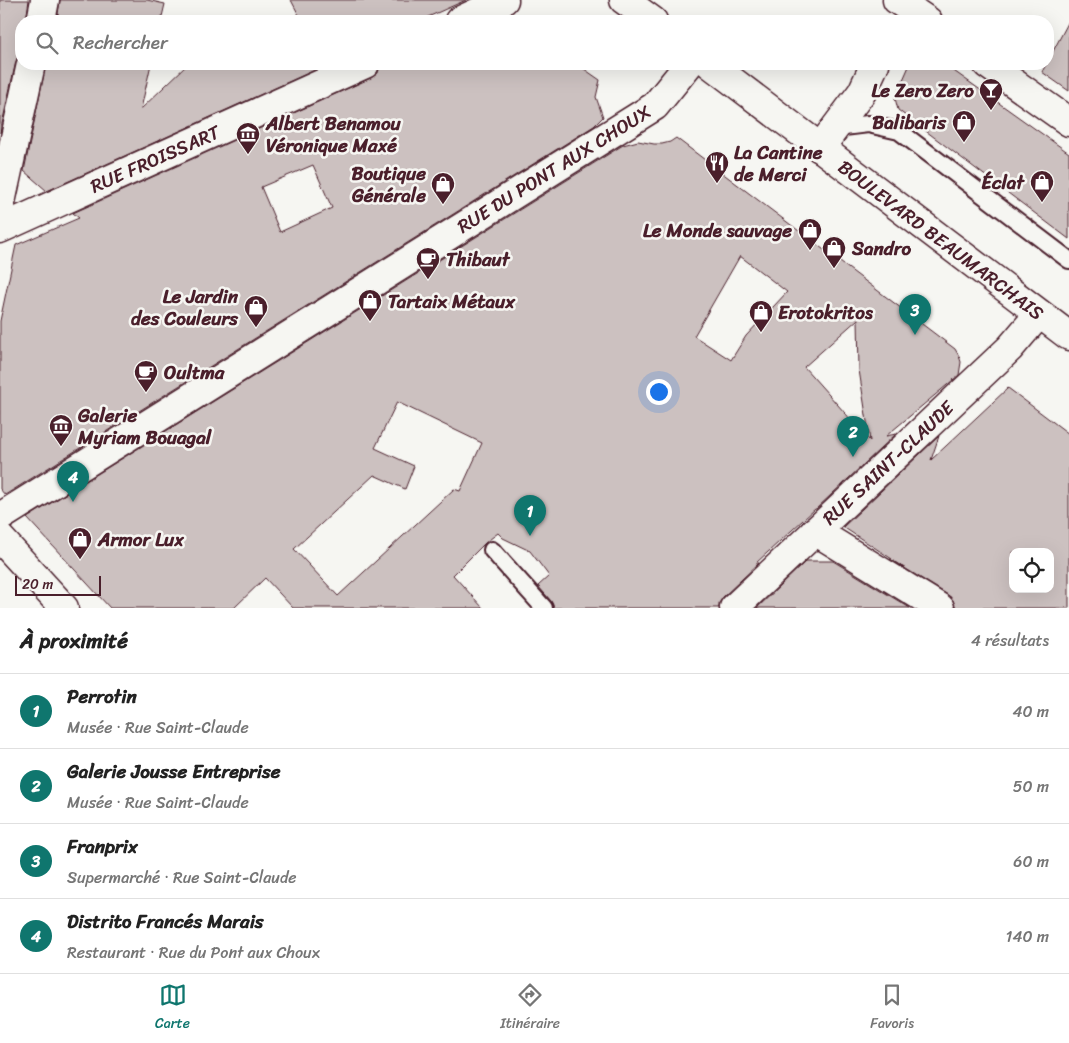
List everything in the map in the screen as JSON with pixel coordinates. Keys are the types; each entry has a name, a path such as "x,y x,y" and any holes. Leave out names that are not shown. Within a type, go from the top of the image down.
{"street":[{"path":"41,15 45,0"},
{"path":"472,15 504,0"},
{"path":"624,0 645,15"},
{"path":"899,6 916,15"},
{"path":"0,207 30,70"},
{"name":"RUE FROISSART","path":"0,229 352,70"},
{"name":"RUE DU PONT AUX CHOUX","path":"0,517 655,106 684,70"},
{"name":"BOULEVARD BEAUMARCHAIS","path":"718,70 766,106 828,138 1039,314 1069,336"},
{"path":"828,138 862,92 872,70"},
{"path":"995,70 1069,122"},
{"name":"RUE SAINT-CLAUDE","path":"734,608 1010,348 1039,314"},
{"path":"815,531 940,608"},
{"path":"0,538 64,608"}],"lane":[{"path":"828,138 868,124 899,131 1069,260"},
{"path":"492,550 544,608"}],"building":[{"path":"0,0 29,0 27,15 15,15 15,66 0,133"},
{"path":"60,0 147,0 165,4 162,15 58,15"},
{"path":"291,0 466,0 432,15 299,15"},
{"path":"1069,21 1069,91 1042,72 1043,70 1054,70 1054,49"},
{"path":"45,70 150,70 141,109 182,70 315,70 47,191 24,171"},
{"path":"379,70 586,70 600,80 596,97 603,117 594,126 5,495 0,489 0,321 16,245 79,218 73,213 371,78 378,73","holes":["313,165 332,208 280,232 261,187"]},
{"path":"907,70 952,70 1069,153 1069,239 898,110 895,98"},
{"path":"676,138 955,349 961,362 959,375 886,436 896,434 756,563 759,563 723,597 719,603 719,608 554,608 551,601 538,586 549,576 530,551 503,538 498,533 485,543 453,575 483,608 293,608 265,578 234,608 110,608 27,518 623,145 638,141 654,144 670,142","holes":["740,256 787,292 746,336 731,360 694,336","858,319 859,370 870,441 804,367","397,402 482,443 460,491 454,489 338,596 294,549 374,475 405,489 414,466 375,448"]},
{"path":"1008,388 1069,434 1069,608 956,608 953,600 948,595 843,527 939,436 931,460"},
{"path":"806,561 833,561 910,608 757,608"}],"place":[{"name":"Le Zero Zero","path":"991,111"},
{"name":"Balibaris","path":"964,143"},
{"name":"Albert Benamou Véronique Maxé","path":"248,155"},
{"name":"La Cantine de Merci","path":"717,184"},
{"name":"Éclat","path":"1042,203"},
{"name":"Boutique Générale","path":"443,205"},
{"name":"Le Monde sauvage","path":"810,251"},
{"name":"Sandro","path":"834,269"},
{"name":"Thibaut","path":"428,280"},
{"name":"Tartaix Métaux","path":"370,322"},
{"name":"Le Jardin des Couleurs","path":"256,328"},
{"name":"Erotokritos","path":"761,333"},
{"name":"Franprix","path":"915,335"},
{"name":"Oultma","path":"146,393"},
{"name":"Galerie Myriam Bouagal","path":"61,447"},
{"name":"Galerie Jousse Entreprise","path":"853,457"},
{"name":"Distrito Francés Marais","path":"73,502"},
{"name":"Perrotin","path":"530,536"},
{"name":"Armor Lux","path":"80,560"}]}
